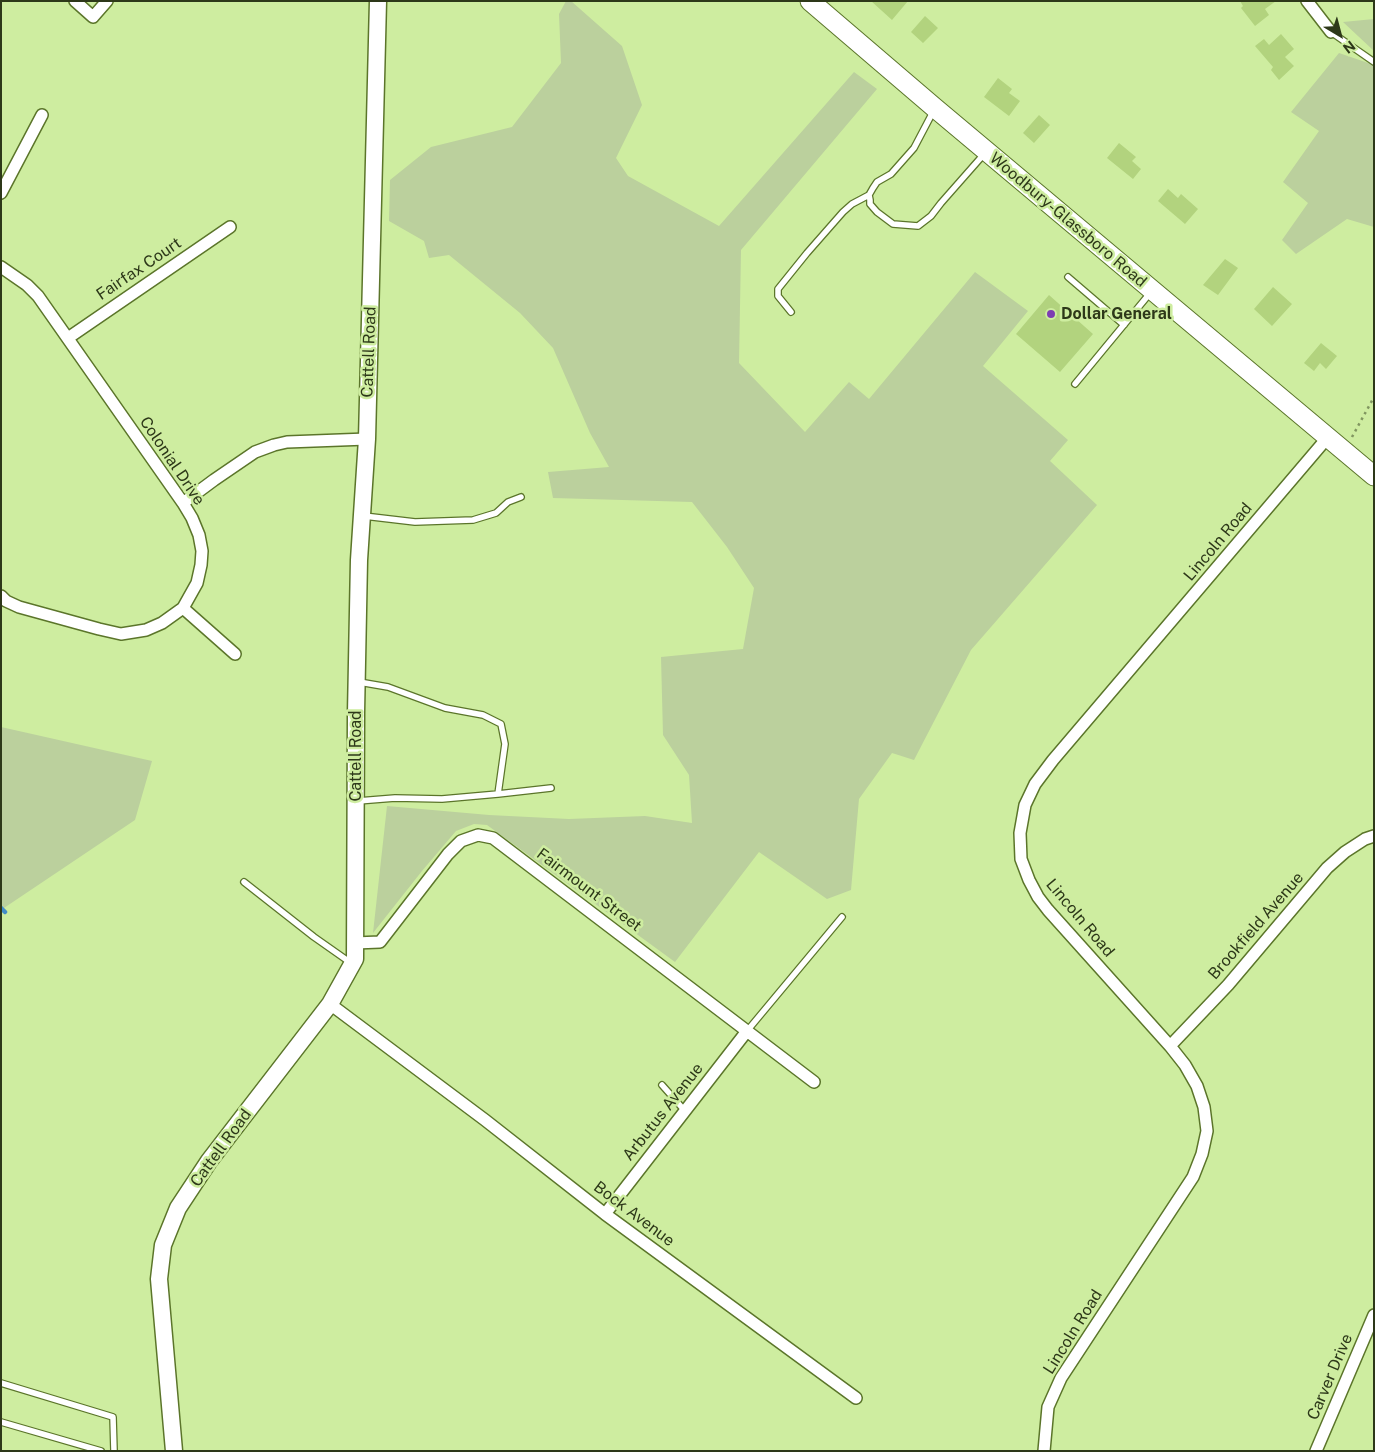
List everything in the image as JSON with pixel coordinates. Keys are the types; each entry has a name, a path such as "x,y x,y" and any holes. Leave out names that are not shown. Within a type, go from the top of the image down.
{"main road":[{"name":"Woodbury-Glassboro Road","path":"817,3 935,108 1374,476"}],"street":[{"path":"75,1 93,17 107,1"},
{"name":"Cattell Road","path":"174,1451 159,1279 163,1245 178,1208 209,1161 330,1004 355,959 359,560 367,439 378,1"},
{"path":"1307,1 1331,32"},
{"path":"1,193 42,115"},
{"name":"Fairfax Court","path":"68,338 230,227"},
{"name":"Colonial Drive","path":"1,267 27,285 38,296 68,338 183,503 199,535 202,551 197,583 183,608 162,623 146,630 121,634 19,607 1,596"},
{"name":"Lincoln Road","path":"1044,1451 1048,1407 1061,1378 1193,1177 1202,1154 1207,1131 1204,1107 1197,1086 1185,1065 1048,910 1029,880 1021,858 1020,833 1025,805 1035,784 1053,760 1328,437"},
{"path":"183,503 255,452 274,445 287,442 367,439"},
{"path":"183,608 235,654"},
{"name":"Fairmount Street","path":"355,943 380,942 448,854 461,841 478,836 494,838 814,1082"},
{"name":"Brookfield Avenue","path":"1170,1046 1228,985 1327,868 1345,852 1365,839 1374,836"},
{"name":"Bock Avenue","path":"330,1004 605,1214 856,1398"},
{"name":"Arbutus Avenue","path":"605,1214 747,1030"},
{"name":"Carver Drive","path":"1316,1451 1374,1315"}],"lane":[{"path":"1331,32 1374,62"},
{"path":"935,108 914,148 891,174 877,182 870,195 870,204 873,208 893,224 918,226 931,216 986,151"},
{"path":"791,312 778,296 778,289 843,212 852,204 870,195"},
{"path":"1068,277 1124,325"},
{"path":"1076,384 1152,291"},
{"path":"362,515 416,522 473,520 496,513 508,502 522,498"},
{"path":"357,682 388,687 445,708 483,715 501,724 505,744 498,794"},
{"path":"356,801 395,798 442,799 551,788"},
{"path":"244,882 314,937 353,964"},
{"path":"747,1030 842,917"},
{"path":"662,1085 685,1111"},
{"path":"1,1383 113,1417 114,1451"},
{"path":"1,1422 101,1451"}],"path":[{"path":"1345,451 1374,397"}],"green space":[{"path":"566,1 571,1 622,46 642,105 616,158 628,176 719,226 854,72 877,89 741,250 739,363 805,432 849,382 869,399 975,272 1028,311 983,366 1068,440 1050,461 1097,505 971,650 914,760 892,753 859,799 851,890 827,899 759,852 675,962 487,825 474,824 456,831 373,933 387,806 489,815 569,819 645,816 692,823 689,775 663,735 661,657 743,649 754,588 727,547 692,502 553,498 548,472 609,467 590,433 553,348 520,313 449,255 429,258 424,241 389,221 390,180 431,147 512,127 561,63 559,14"},
{"path":"1374,19 1374,51 1343,22"},
{"path":"1339,53 1374,65 1374,227 1347,219 1296,254 1282,240 1308,203 1283,182 1319,131 1291,112"},
{"path":"1,727 152,761 135,820 1,910"}],"building":[{"path":"871,1 908,1 892,20"},
{"path":"1240,1 1276,1 1265,9 1269,15 1255,26 1241,8 1243,6"},
{"path":"925,16 938,28 923,43 911,32"},
{"path":"1281,34 1294,49 1285,57 1294,66 1279,80 1271,70 1273,67 1255,46 1264,39 1269,45"},
{"path":"998,78 1012,89 1009,93 1020,101 1009,116 984,97"},
{"path":"1039,115 1050,125 1034,143 1023,133"},
{"path":"1119,143 1136,157 1132,161 1141,169 1133,179 1107,158"},
{"path":"1168,189 1178,198 1181,194 1198,209 1185,224 1158,201"},
{"path":"1225,259 1238,268 1218,295 1203,285"},
{"path":"1273,287 1292,304 1272,326 1254,309"},
{"name":"Dollar General","path":"1049,295 1093,334 1060,372 1016,334"},
{"path":"1321,343 1337,356 1326,369 1320,363 1314,371 1304,363"}],"waterway":[{"path":"1,908 5,912"}],"place":[{"name":"Dollar General","path":"1051,314"}]}
